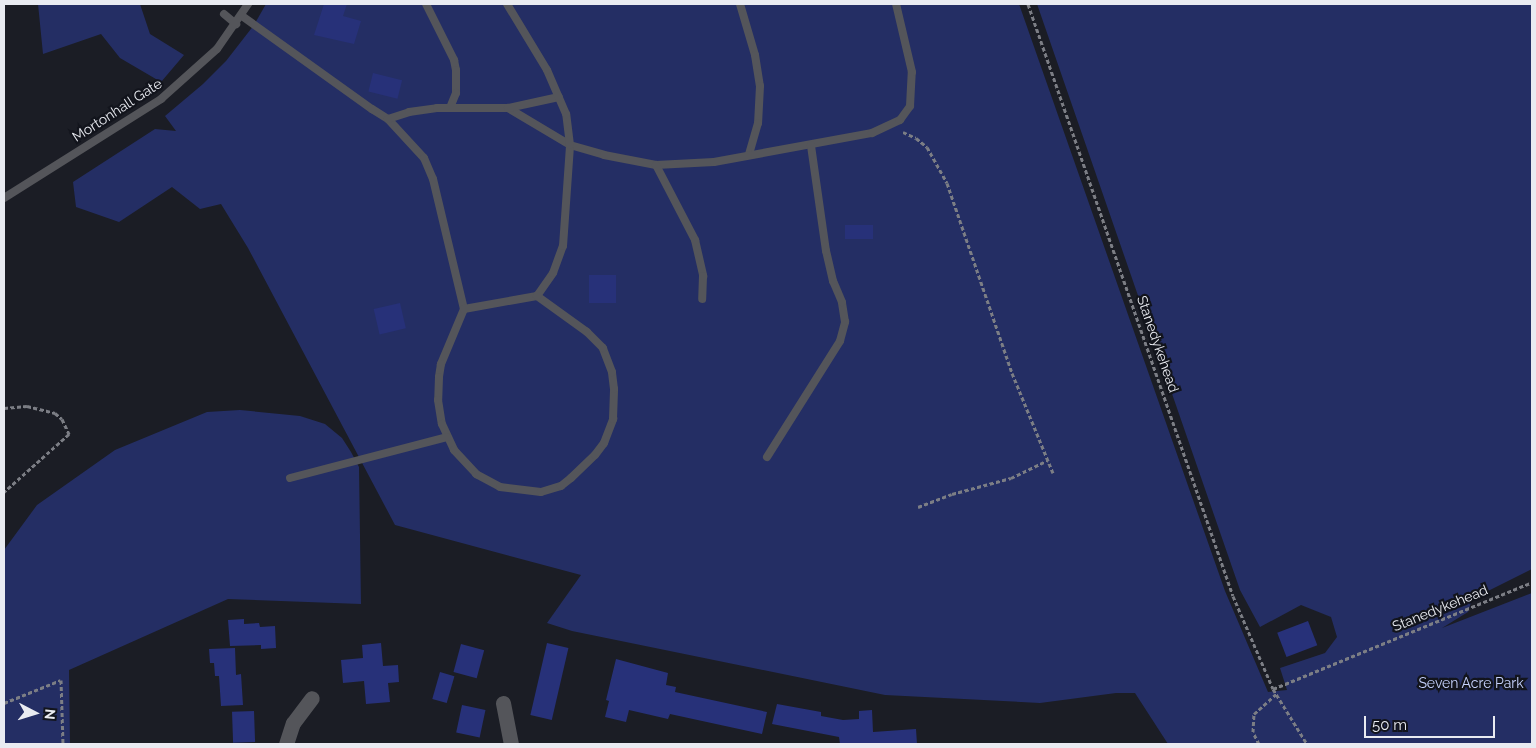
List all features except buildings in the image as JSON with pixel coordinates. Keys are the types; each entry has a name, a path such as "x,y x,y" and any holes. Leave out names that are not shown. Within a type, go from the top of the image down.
{"street":[{"path":"286,744 293,723 312,698"},
{"path":"503,703 510,744"}],"lane":[{"name":"Mortonhall Gate","path":"4,198 161,99 217,50 242,16 248,4"},
{"path":"426,4 454,60 456,93 450,108"},
{"path":"464,309 537,296 553,273 563,246 570,145 567,122 560,96 536,50 508,4"},
{"path":"740,4 753,46 760,86 758,123 749,155"},
{"path":"508,108 570,145 604,155 656,165 714,162 854,138 885,129 906,116 912,96 912,72 899,5"},
{"path":"224,14 236,24"},
{"path":"242,16 388,119 416,148 429,168 464,309 441,364 438,377 438,400 447,437 459,456 476,474 500,487 527,492 541,492 561,486 582,470 604,443 609,433 614,404 614,389 609,359 595,339 537,296"},
{"path":"388,119 422,110 508,108 560,96"},
{"path":"767,457 840,341 845,322 842,302 833,281 826,251 811,145"},
{"path":"656,165 695,240 703,276 702,299"},
{"path":"290,478 447,437"}],"path":[{"name":"Stanedykehead","path":"1028,4 1233,596 1273,689 1307,744"},
{"path":"885,129 898,130 916,138 927,147 938,165 949,191 1022,398 1053,473"},
{"path":"4,408 27,406 55,413 70,434 4,492"},
{"path":"918,507 952,494 1011,478 1048,460"},
{"name":"Stanedykehead","path":"1273,689 1532,582"},
{"path":"4,703 61,680 63,744"},
{"path":"1259,744 1253,732 1254,714 1276,694"}],"green space":[{"path":"38,4 140,4 150,34 184,55 161,82 120,58 101,34 43,54"},
{"name":"Seven Acre Park","path":"266,4 1019,4 1225,591 1268,692 1287,690 1280,668 1325,653 1337,637 1331,617 1301,605 1260,627 1240,590 1037,4 1532,4 1532,569 1472,599 1468,612 1442,628 1532,593 1532,744 1168,744 1135,693 1116,693 1040,703 885,695 572,631 547,623 581,575 395,525 248,248 221,204 200,209 172,187 119,222 76,207 73,182 155,129 176,131 165,116 203,84 226,61 254,25"},
{"path":"240,410 300,416 325,424 342,438 351,452 359,467 361,604 228,599 69,670 70,744 4,744 4,550 37,505 115,450 207,412"}]}
